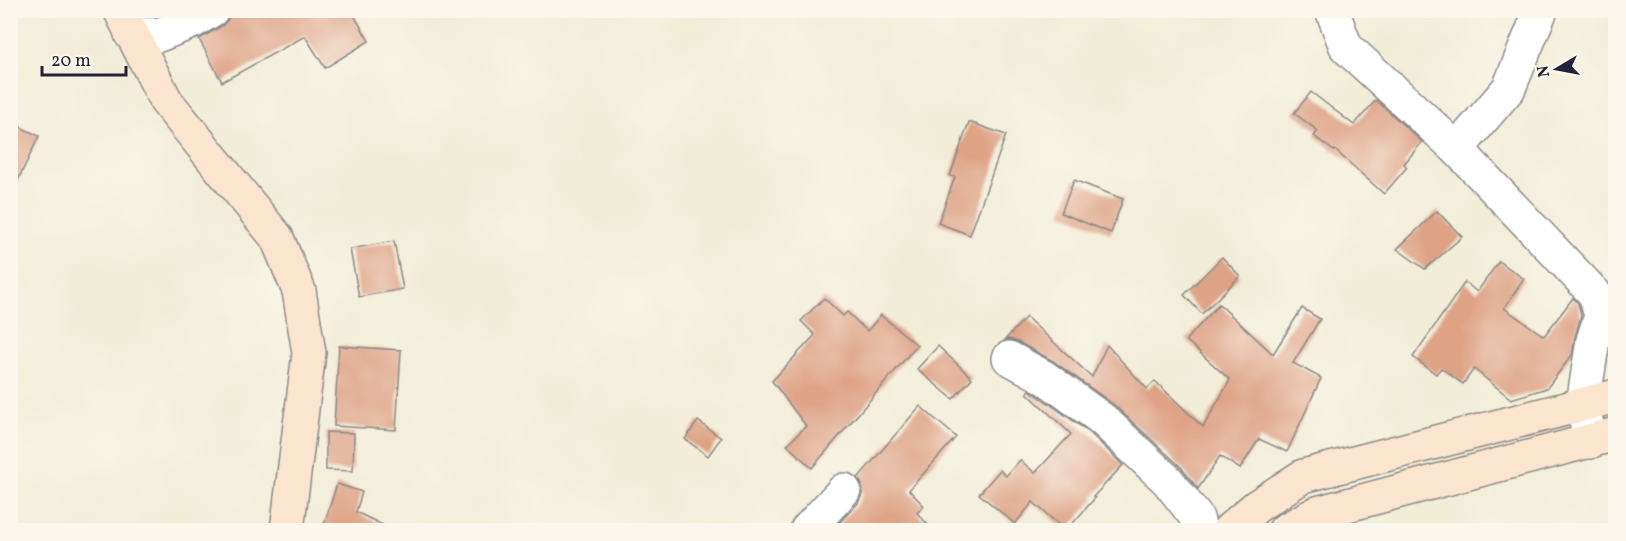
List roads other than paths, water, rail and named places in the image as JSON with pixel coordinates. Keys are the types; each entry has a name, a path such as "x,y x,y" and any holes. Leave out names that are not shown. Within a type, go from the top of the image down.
{"main road":[{"path":"126,22 166,100 277,238 299,291 309,353 286,531"},
{"path":"1229,531 1257,506 1303,476 1616,396"},
{"path":"1285,531 1317,513 1603,438"}],"street":[{"path":"126,22 159,35 194,21 212,10"},
{"path":"1332,10 1346,47 1457,149 1595,294 1600,316 1593,340 1583,405 1603,438"},
{"path":"1457,149 1509,88 1541,10"},
{"path":"1009,358 1044,377 1102,419 1168,481 1197,518 1200,531"},
{"path":"812,529 844,490"}]}
